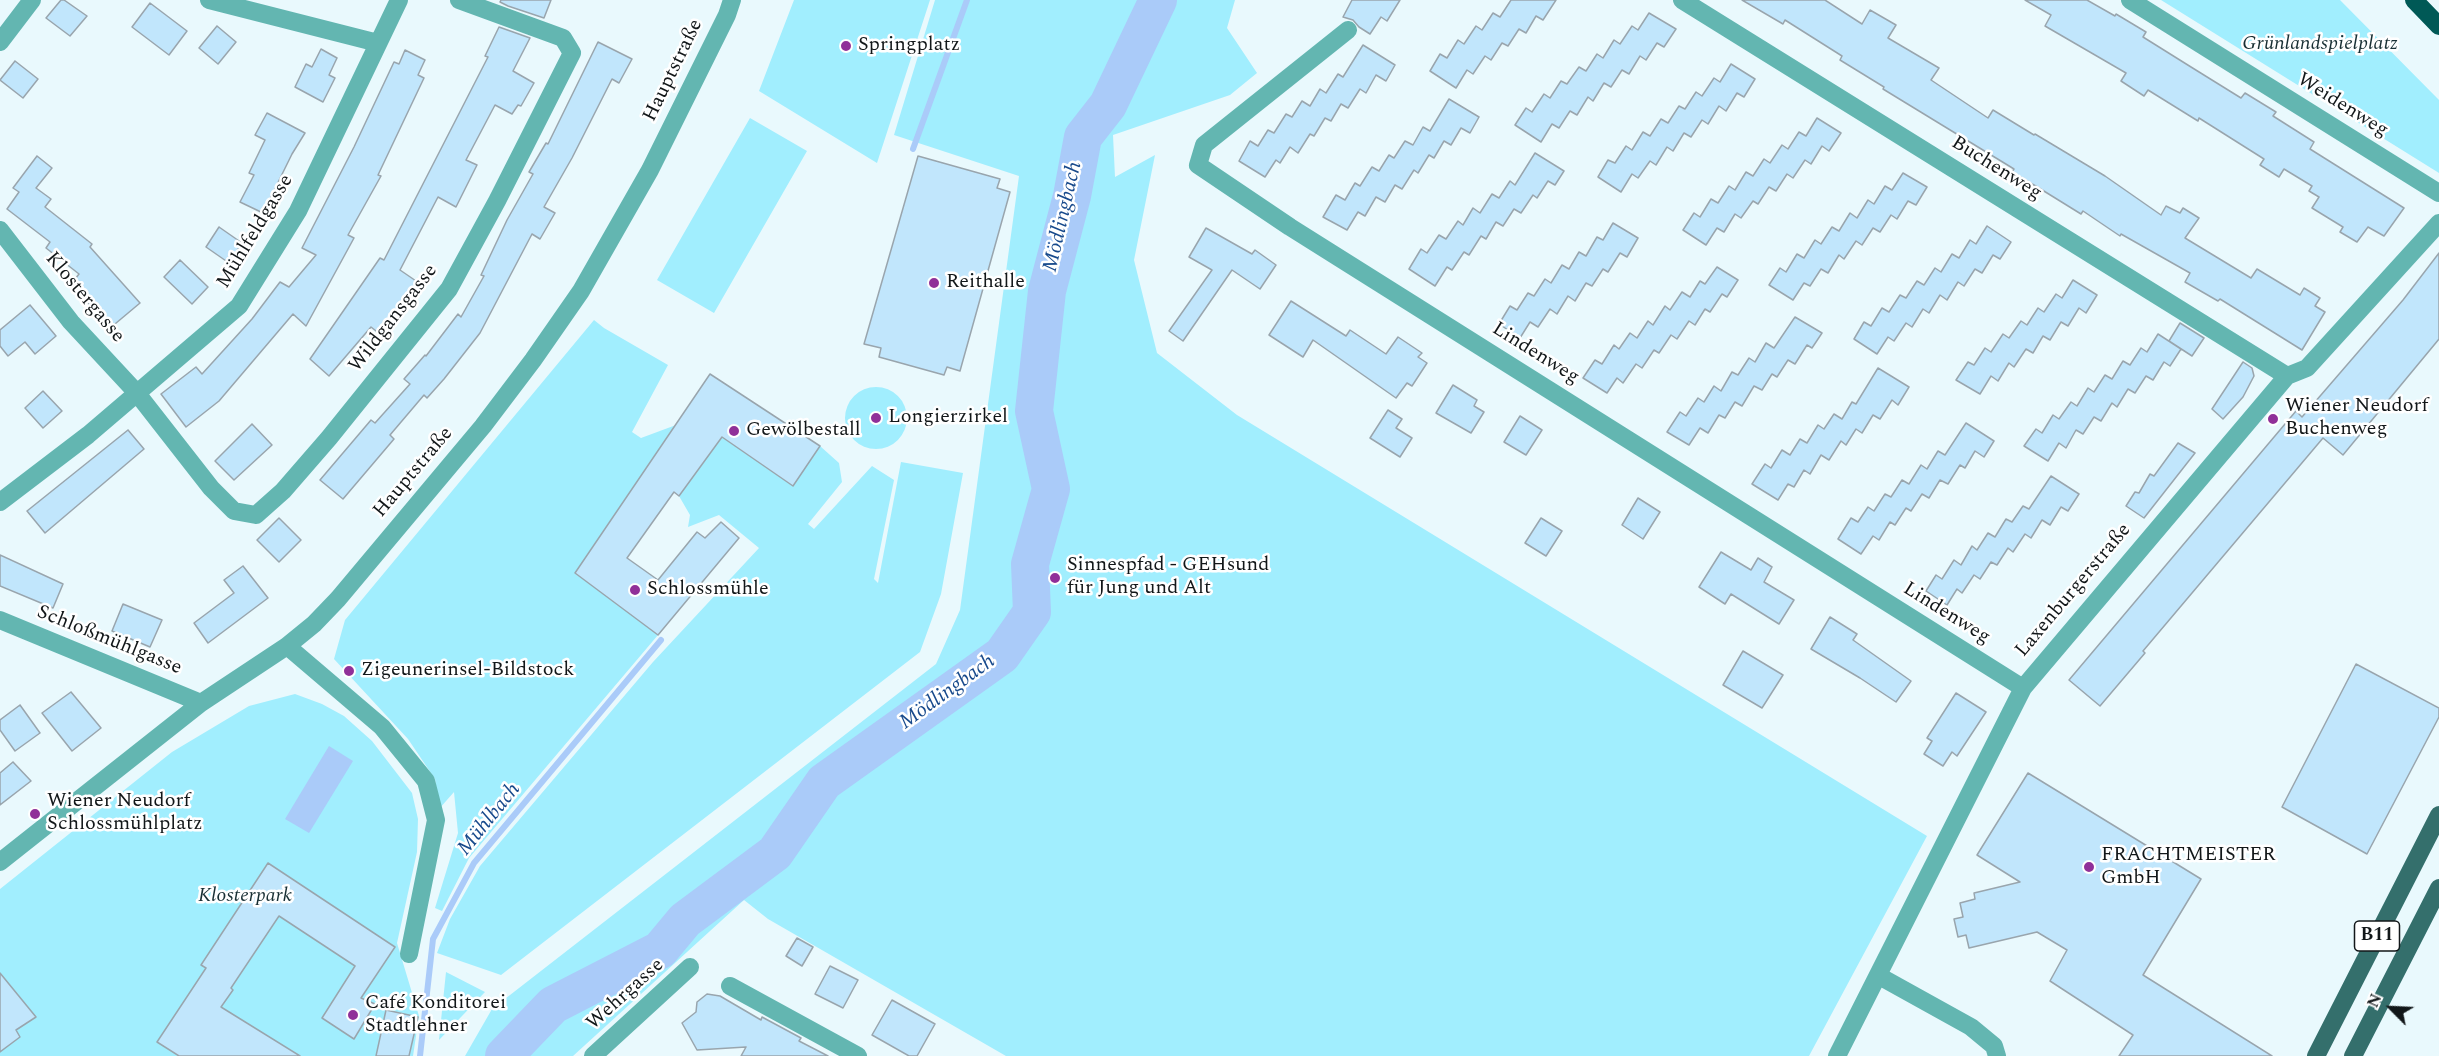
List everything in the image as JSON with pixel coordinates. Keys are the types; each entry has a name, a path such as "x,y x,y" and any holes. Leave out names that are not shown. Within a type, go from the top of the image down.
{"highway":[{"path":"2414,0 2439,26"}],"main road":[{"name":"B11","path":"2316,1056 2439,815"},
{"name":"B11","path":"2353,1056 2439,888"}],"street":[{"path":"0,42 32,0"},
{"path":"209,0 378,43"},
{"name":"Mühlfeldgasse","path":"0,502 88,435 239,306 298,211 399,0"},
{"name":"Wildgansgasse","path":"136,392 211,488 234,511 256,515 283,491 329,438 449,289 572,53 563,38 459,0"},
{"name":"Hauptstraße","path":"0,862 201,703 287,646 339,599 468,444 533,360 581,291 650,170 727,15 732,0"},
{"name":"Buchenweg","path":"1682,0 2287,376"},
{"name":"Weidenweg","path":"2130,0 2439,193"},
{"name":"Lindenweg","path":"1348,30 1204,145 1198,165 1328,251 2023,688"},
{"name":"Laxenburgerstraße","path":"1837,1056 2023,688 2287,376 2307,368 2439,223"},
{"name":"Klostergasse","path":"0,230 71,322 136,392"},
{"name":"Schloßmühlgasse","path":"0,620 201,703"},
{"path":"287,646 382,727 426,781 436,820 410,954"},
{"name":"Wehrgasse","path":"593,1056 690,967"},
{"path":"1879,976 1971,1026 1994,1046 1997,1056"},
{"path":"730,986 858,1056"}],"green space":[{"name":"Springplatz","path":"794,0 930,0 877,163 759,91"},
{"path":"935,0 1235,0 1227,28 1257,73 1230,95 1113,135 1115,177 1155,155 1134,260 1157,353 1237,415 1927,836 1809,1056 1006,1056 768,919 744,900 573,1056 465,1056 492,1009 936,664 960,610 1019,176 894,135"},
{"name":"Grünlandspielplatz","path":"2161,0 2340,0 2439,100 2439,173"},
{"path":"750,118 807,151 714,313 657,280"},
{"path":"594,320 668,365 632,432 641,438 676,425 575,573 658,635 469,858 442,911 435,908 458,833 454,792 439,809 435,779 408,739 334,659 345,620"},
{"name":"Longierzirkel","path":"870,387 882,387 898,396 905,406 907,418 905,430 898,440 882,449 870,449 859,444 850,435 845,424 845,412 850,401 859,392"},
{"path":"722,437 793,486 820,446 839,463 842,482 808,524 814,529 872,466 894,480 874,579 878,583 901,462 963,473 941,594 920,652 501,975 437,953 450,919 480,866 653,662 759,548 719,515 688,527 690,515 679,496"},
{"name":"Klosterpark","path":"295,694 322,704 344,716 372,741 412,793 418,819 417,852 397,943 419,1016 413,1056 0,1056 0,889 172,752 249,706"},
{"path":"446,972 485,992 439,1040"}],"shaded area":[{"path":"329,746 353,761 309,833 285,819"}],"building":[{"path":"61,0 87,16 70,36 46,18"},
{"path":"501,0 551,0 544,18 508,6 500,2"},
{"path":"1352,0 1400,0 1387,21 1381,17 1370,34 1353,20 1343,17"},
{"path":"1511,0 1556,0 1543,20 1536,16 1526,33 1519,29 1508,46 1502,43 1491,60 1485,56 1473,74 1467,70 1456,88 1430,71 1440,54 1447,58 1458,40 1464,44 1476,26 1482,30 1493,13 1500,17"},
{"path":"1742,0 1825,0 1862,24 1870,10 1896,25 1888,38 1939,68 1931,80 1988,118 1993,110 2105,176 2161,215 2166,206 2180,213 2183,208 2199,218 2185,238 2251,278 2257,269 2300,295 2304,288 2320,298 2315,306 2325,312 2302,350 2220,299 2218,301 2185,282 2190,273 2121,234 2120,236 2083,211 2081,214 2012,172 2014,169 1840,60 1842,56 1785,20 1783,24"},
{"path":"2025,0 2087,0 2115,16 2116,14 2146,32 2143,37 2241,98 2245,93 2276,112 2273,116 2314,142 2310,149 2404,208 2384,236 2368,227 2357,242 2340,232 2343,227 2312,208 2319,197 2309,191 2312,186 2284,169 2279,177 2260,165 2264,159 2199,118 2198,121 2148,90 2144,96 2121,81 2126,73 2045,26 2051,15"},
{"path":"150,3 187,31 169,55 132,27"},
{"path":"1649,13 1676,29 1664,47 1657,43 1646,60 1640,56 1629,74 1622,70 1611,87 1604,83 1593,101 1588,97 1577,115 1570,111 1559,128 1552,124 1541,142 1515,125 1526,108 1532,112 1544,94 1550,98 1561,81 1567,84 1579,67 1586,71 1597,54 1603,58 1614,40 1620,44 1632,26 1638,30"},
{"path":"217,26 236,42 218,64 199,48"},
{"path":"499,27 530,38 513,71 534,83 521,106 518,105 512,114 495,105 466,160 477,165 456,207 438,197 400,270 419,283 393,322 381,335 371,327 329,376 310,359 380,258 384,260 488,57 485,56"},
{"path":"598,42 632,59 619,83 612,79 544,207 555,213 540,239 532,234 480,333 444,379 427,398 424,395 390,435 394,439 343,499 320,480 371,420 375,423 410,384 404,379 426,356 458,314 461,317 484,276 481,275 507,220 533,174 529,172 546,143 548,144"},
{"path":"1363,45 1395,65 1386,81 1376,75 1366,93 1360,89 1348,108 1341,104 1331,121 1325,118 1314,136 1310,134 1298,153 1290,147 1280,163 1276,160 1265,177 1239,161 1250,141 1258,146 1268,130 1274,133 1286,114 1292,117 1302,101 1310,106 1320,89 1326,93 1338,74 1343,77"},
{"path":"321,49 337,58 329,75 335,78 323,102 295,87 306,64 312,67"},
{"path":"405,50 425,60 418,75 424,78 378,175 381,176 348,235 354,238 306,326 293,314 219,401 186,427 161,394 196,367 202,374 252,319 280,282 289,287 316,255 302,248 354,147 394,62 399,64"},
{"path":"15,61 38,79 23,98 0,80"},
{"path":"1731,64 1755,79 1744,97 1737,93 1726,111 1719,106 1708,124 1702,120 1691,137 1684,133 1673,151 1667,147 1656,165 1650,161 1638,178 1632,174 1621,192 1598,177 1608,160 1615,163 1626,146 1632,150 1643,132 1650,136 1661,119 1668,123 1679,106 1685,109 1696,92 1702,96 1714,78 1720,82"},
{"path":"1449,99 1479,117 1470,133 1461,128 1451,145 1444,141 1434,158 1429,155 1418,173 1414,170 1402,189 1395,185 1385,202 1376,197 1365,216 1358,212 1347,230 1323,217 1336,195 1345,200 1355,183 1360,186 1372,167 1379,171 1389,155 1394,158 1405,141 1413,145 1423,127 1430,131"},
{"path":"267,113 305,133 263,213 240,202 254,175 249,173 265,140 255,135"},
{"path":"1817,118 1841,133 1829,151 1822,146 1811,164 1805,160 1793,178 1787,174 1776,191 1769,187 1758,204 1753,201 1741,218 1735,214 1724,232 1717,228 1706,245 1683,230 1694,213 1700,217 1711,199 1718,203 1729,186 1735,190 1746,172 1753,176 1764,159 1770,163 1782,145 1788,149 1799,132 1806,136"},
{"path":"1535,153 1564,171 1555,185 1548,181 1537,198 1533,195 1521,213 1514,209 1503,226 1496,222 1486,239 1481,236 1469,255 1464,252 1452,270 1447,267 1435,286 1409,269 1421,249 1427,253 1439,235 1446,239 1458,221 1463,225 1473,208 1480,213 1492,194 1499,198 1510,181 1515,185"},
{"path":"37,156 52,168 36,188 51,199 45,207 92,244 90,247 140,303 109,329 72,283 79,274 46,248 50,242 7,209 19,192 13,188"},
{"name":"Reithalle","path":"918,156 1000,179 997,188 1010,192 960,371 947,367 944,375 879,357 881,348 864,344"},
{"path":"1903,173 1927,187 1916,205 1908,201 1897,219 1891,215 1880,232 1873,228 1862,245 1856,241 1844,259 1839,255 1828,273 1821,269 1810,286 1804,283 1793,300 1769,285 1780,268 1786,272 1797,254 1804,258 1815,240 1821,244 1832,227 1839,231 1850,213 1857,218 1868,200 1874,204 1885,186 1892,190"},
{"path":"1613,223 1638,238 1627,257 1620,253 1608,272 1603,269 1592,286 1586,283 1575,301 1568,296 1557,314 1550,309 1538,327 1530,322 1520,338 1499,324 1510,306 1517,310 1528,293 1534,296 1545,279 1551,283 1562,265 1569,269 1579,252 1586,256 1597,237 1603,240"},
{"path":"1987,226 2011,242 2000,259 1993,255 1982,273 1975,269 1964,286 1958,282 1947,300 1940,295 1929,313 1923,309 1912,327 1906,323 1894,341 1888,337 1877,354 1854,339 1864,322 1871,326 1882,308 1889,312 1900,295 1906,298 1917,281 1924,285 1935,268 1941,272 1952,254 1959,258 1970,240 1976,244"},
{"path":"219,227 242,243 229,263 206,247"},
{"path":"1206,228 1252,254 1255,250 1276,265 1260,289 1232,270 1183,341 1169,331 1212,270 1189,257"},
{"path":"2439,253 2439,339 2343,455 2323,438 2143,651 2145,653 2100,706 2069,680 2296,411 2302,417 2403,300"},
{"path":"180,260 208,287 192,304 164,277"},
{"path":"1717,267 1738,280 1727,297 1722,294 1710,312 1705,309 1695,325 1689,321 1677,339 1671,335 1659,353 1654,350 1642,368 1636,364 1623,383 1617,378 1607,393 1583,378 1595,360 1602,364 1614,345 1619,349 1630,333 1637,338 1648,321 1653,325 1665,306 1670,310 1682,292 1690,297 1700,281 1705,284"},
{"path":"2073,280 2097,295 2086,313 2079,308 2068,326 2061,322 2050,340 2043,336 2033,353 2026,349 2014,367 2009,363 1998,381 1991,376 1980,394 1956,380 1968,362 1974,365 1985,348 1991,352 2003,334 2009,338 2021,321 2027,325 2038,308 2044,312 2056,294 2062,298"},
{"path":"1291,301 1346,336 1350,330 1386,354 1398,337 1422,353 1418,357 1427,363 1412,386 1407,383 1396,398 1313,340 1303,357 1269,335"},
{"path":"30,305 56,336 35,354 25,342 8,356 0,346 0,330"},
{"path":"1795,317 1822,333 1812,348 1807,345 1795,364 1788,360 1777,377 1772,374 1762,390 1754,386 1742,406 1735,402 1725,418 1719,415 1708,433 1700,428 1689,445 1667,432 1680,412 1686,416 1698,398 1704,402 1714,386 1721,391 1732,372 1738,375 1749,358 1755,362 1766,343 1774,348"},
{"path":"2180,323 2204,338 2192,356 2169,341"},
{"path":"2158,334 2181,349 2170,366 2164,362 2153,380 2146,376 2135,393 2128,389 2117,407 2112,403 2101,421 2094,417 2083,434 2076,430 2066,448 2059,443 2048,461 2024,446 2036,429 2042,433 2053,415 2059,419 2071,402 2077,406 2088,388 2094,392 2105,375 2112,379 2123,361 2130,365 2141,348 2147,352"},
{"path":"2243,362 2252,368 2254,376 2243,397 2223,419 2212,409"},
{"path":"1878,368 1909,387 1898,405 1892,400 1880,419 1873,415 1862,433 1856,429 1846,445 1841,441 1829,460 1821,455 1810,474 1804,470 1794,487 1788,484 1778,500 1752,484 1765,464 1771,468 1782,450 1790,455 1800,439 1807,443 1818,425 1824,429 1834,414 1842,419 1852,402 1856,404"},
{"path":"710,374 820,446 793,486 722,437 679,496 674,492 627,558 658,580 697,532 705,538 721,522 739,538 658,635 575,573"},
{"path":"1453,385 1477,400 1474,406 1484,412 1471,433 1436,413"},
{"path":"43,391 62,411 43,428 25,408"},
{"path":"1388,410 1402,419 1396,428 1412,438 1400,457 1370,438"},
{"path":"1520,416 1542,430 1526,455 1504,442"},
{"path":"1966,423 1994,441 1984,457 1975,451 1965,468 1960,465 1948,484 1940,480 1929,498 1922,494 1911,511 1906,508 1895,525 1890,522 1879,540 1873,536 1861,554 1838,539 1851,518 1858,522 1868,507 1874,511 1885,494 1891,497 1902,480 1909,484 1921,465 1927,469 1938,451 1945,455"},
{"path":"252,424 272,445 234,480 215,461"},
{"path":"128,430 144,449 45,533 27,511"},
{"path":"2178,443 2195,453 2144,518 2126,506 2135,492 2139,493 2150,474 2154,476"},
{"path":"2051,476 2079,494 2068,511 2061,507 2050,525 2042,520 2031,538 2025,534 2013,552 2008,548 1997,565 1991,562 1980,579 1974,575 1962,593 1957,589 1947,605 1926,591 1936,575 1942,579 1954,560 1961,565 1972,546 1977,550 1988,533 1995,537 2006,519 2012,522 2023,506 2029,509"},
{"path":"1638,498 1660,512 1643,539 1622,525"},
{"path":"279,518 301,540 279,562 257,540"},
{"path":"1541,518 1562,531 1546,556 1525,543"},
{"path":"1721,552 1751,570 1758,558 1772,567 1764,582 1794,600 1779,624 1731,594 1725,604 1699,587"},
{"path":"0,555 63,584 53,608 0,586"},
{"path":"243,566 268,598 208,643 194,623 234,593 224,580"},
{"path":"123,604 162,620 150,647 112,631"},
{"path":"1830,617 1857,634 1853,640 1911,681 1896,702 1811,649"},
{"path":"1743,651 1783,675 1762,708 1723,685"},
{"path":"2356,664 2439,708 2439,717 2367,854 2282,807"},
{"path":"71,692 101,728 72,751 42,713"},
{"path":"1956,693 1986,712 1957,756 1952,752 1943,766 1924,754 1932,741 1927,738"},
{"path":"20,705 40,733 15,751 0,730 0,720"},
{"path":"13,762 31,781 0,805 0,773"},
{"path":"2028,773 2201,879 2143,975 2272,1056 2119,1056 2133,1035 2050,981 2067,950 2037,932 1969,948 1966,935 1958,937 1954,919 1963,917 1960,903 1975,899 1974,893 2020,882 1977,855"},
{"path":"268,863 395,947 361,998 375,1004 354,1039 322,1018 355,966 279,916 221,1007 300,1056 179,1056 157,1042 206,968 201,965"},
{"path":"797,938 813,947 802,966 786,956"},
{"path":"830,966 858,980 843,1008 815,994"},
{"path":"0,973 36,1017 16,1030 20,1037 0,1052"},
{"path":"707,994 720,996 761,1020 762,1017 801,1038 799,1041 828,1056 741,1056 746,1047 697,1050 682,1023 696,1012 697,1002"},
{"path":"892,1000 935,1024 917,1056 909,1056 872,1035"},
{"path":"386,1010 418,1017 409,1056 376,1056"}],"waterway":[{"name":"Mühlbach","path":"913,149 967,0"},
{"name":"Mödlingbach","path":"504,1056 553,1005 660,950 685,920 775,853 824,782 1002,655 1032,612 1030,564 1051,489 1034,411 1047,291 1072,196 1083,137 1108,105 1158,0"},
{"name":"Mühlbach","path":"420,1056 433,939 474,863 661,640"}],"place":[{"name":"Springplatz","path":"846,46"},
{"name":"Reithalle","path":"934,283"},
{"name":"Longierzirkel","path":"876,418"},
{"name":"Wiener Neudorf Buchenweg","path":"2273,419"},
{"name":"Gewölbestall","path":"734,431"},
{"name":"Sinnespfad - GEHsund für Jung und Alt","path":"1055,578"},
{"name":"Schlossmühle","path":"635,590"},
{"name":"Zigeunerinsel-Bildstock","path":"349,671"},
{"name":"Wiener Neudorf Schlossmühlplatz","path":"35,814"},
{"name":"FRACHTMEISTER GmbH","path":"2089,867"},
{"name":"Café Konditorei Stadtlehner","path":"353,1015"}]}
